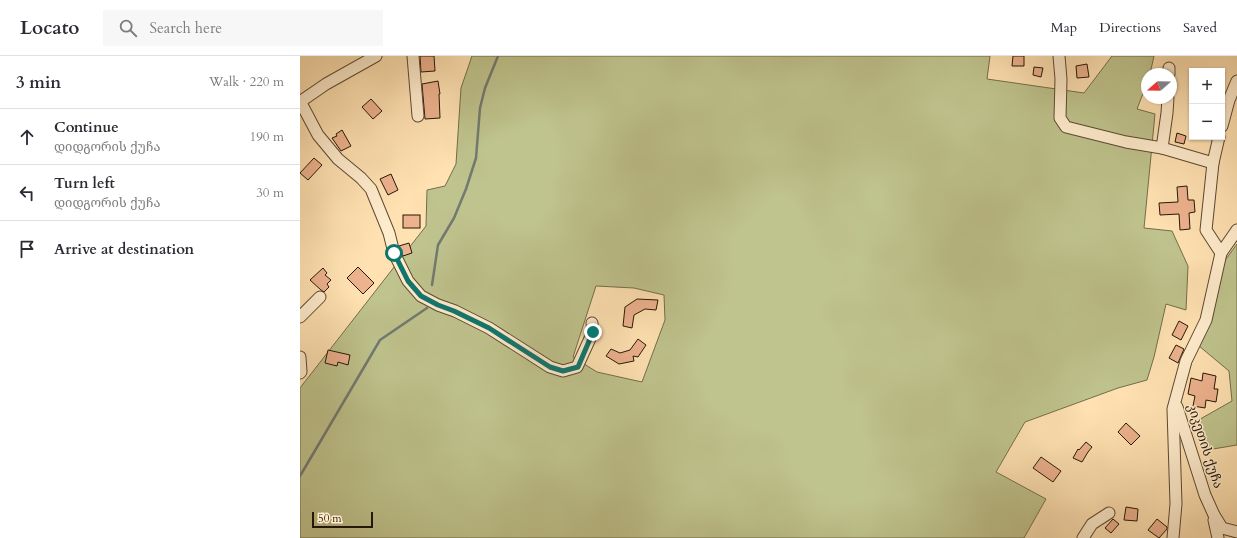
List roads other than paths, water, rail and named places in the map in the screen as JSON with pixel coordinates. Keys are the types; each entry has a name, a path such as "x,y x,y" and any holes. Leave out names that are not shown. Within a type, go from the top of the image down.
{"street":[{"path":"376,56 326,84 300,101 318,135 338,159 361,178 371,189 389,233 394,253 408,281 421,296 489,328 550,367 563,371 578,367 593,332 592,323"},
{"path":"413,56 418,116"},
{"path":"1059,56 1061,79 1060,118 1066,127 1126,142 1162,148 1212,162"},
{"path":"1225,115 1237,81"},
{"path":"1162,148 1168,104"},
{"path":"1218,140 1212,162 1206,230 1221,253"},
{"path":"1173,538 1176,504 1173,409 1186,361 1206,320 1221,253 1237,230"},
{"path":"300,317 320,297"},
{"path":"300,357 300,373"},
{"name":"კიკეთის ქუჩა","path":"1175,402 1214,515 1222,528 1237,532"},
{"path":"1083,538 1092,524 1109,513"},
{"path":"1214,515 1218,538"}],"waterway":[{"path":"432,285 438,245 454,218 466,189 476,158 480,108 485,88 498,56"},
{"path":"300,476 380,340 427,308"}]}
